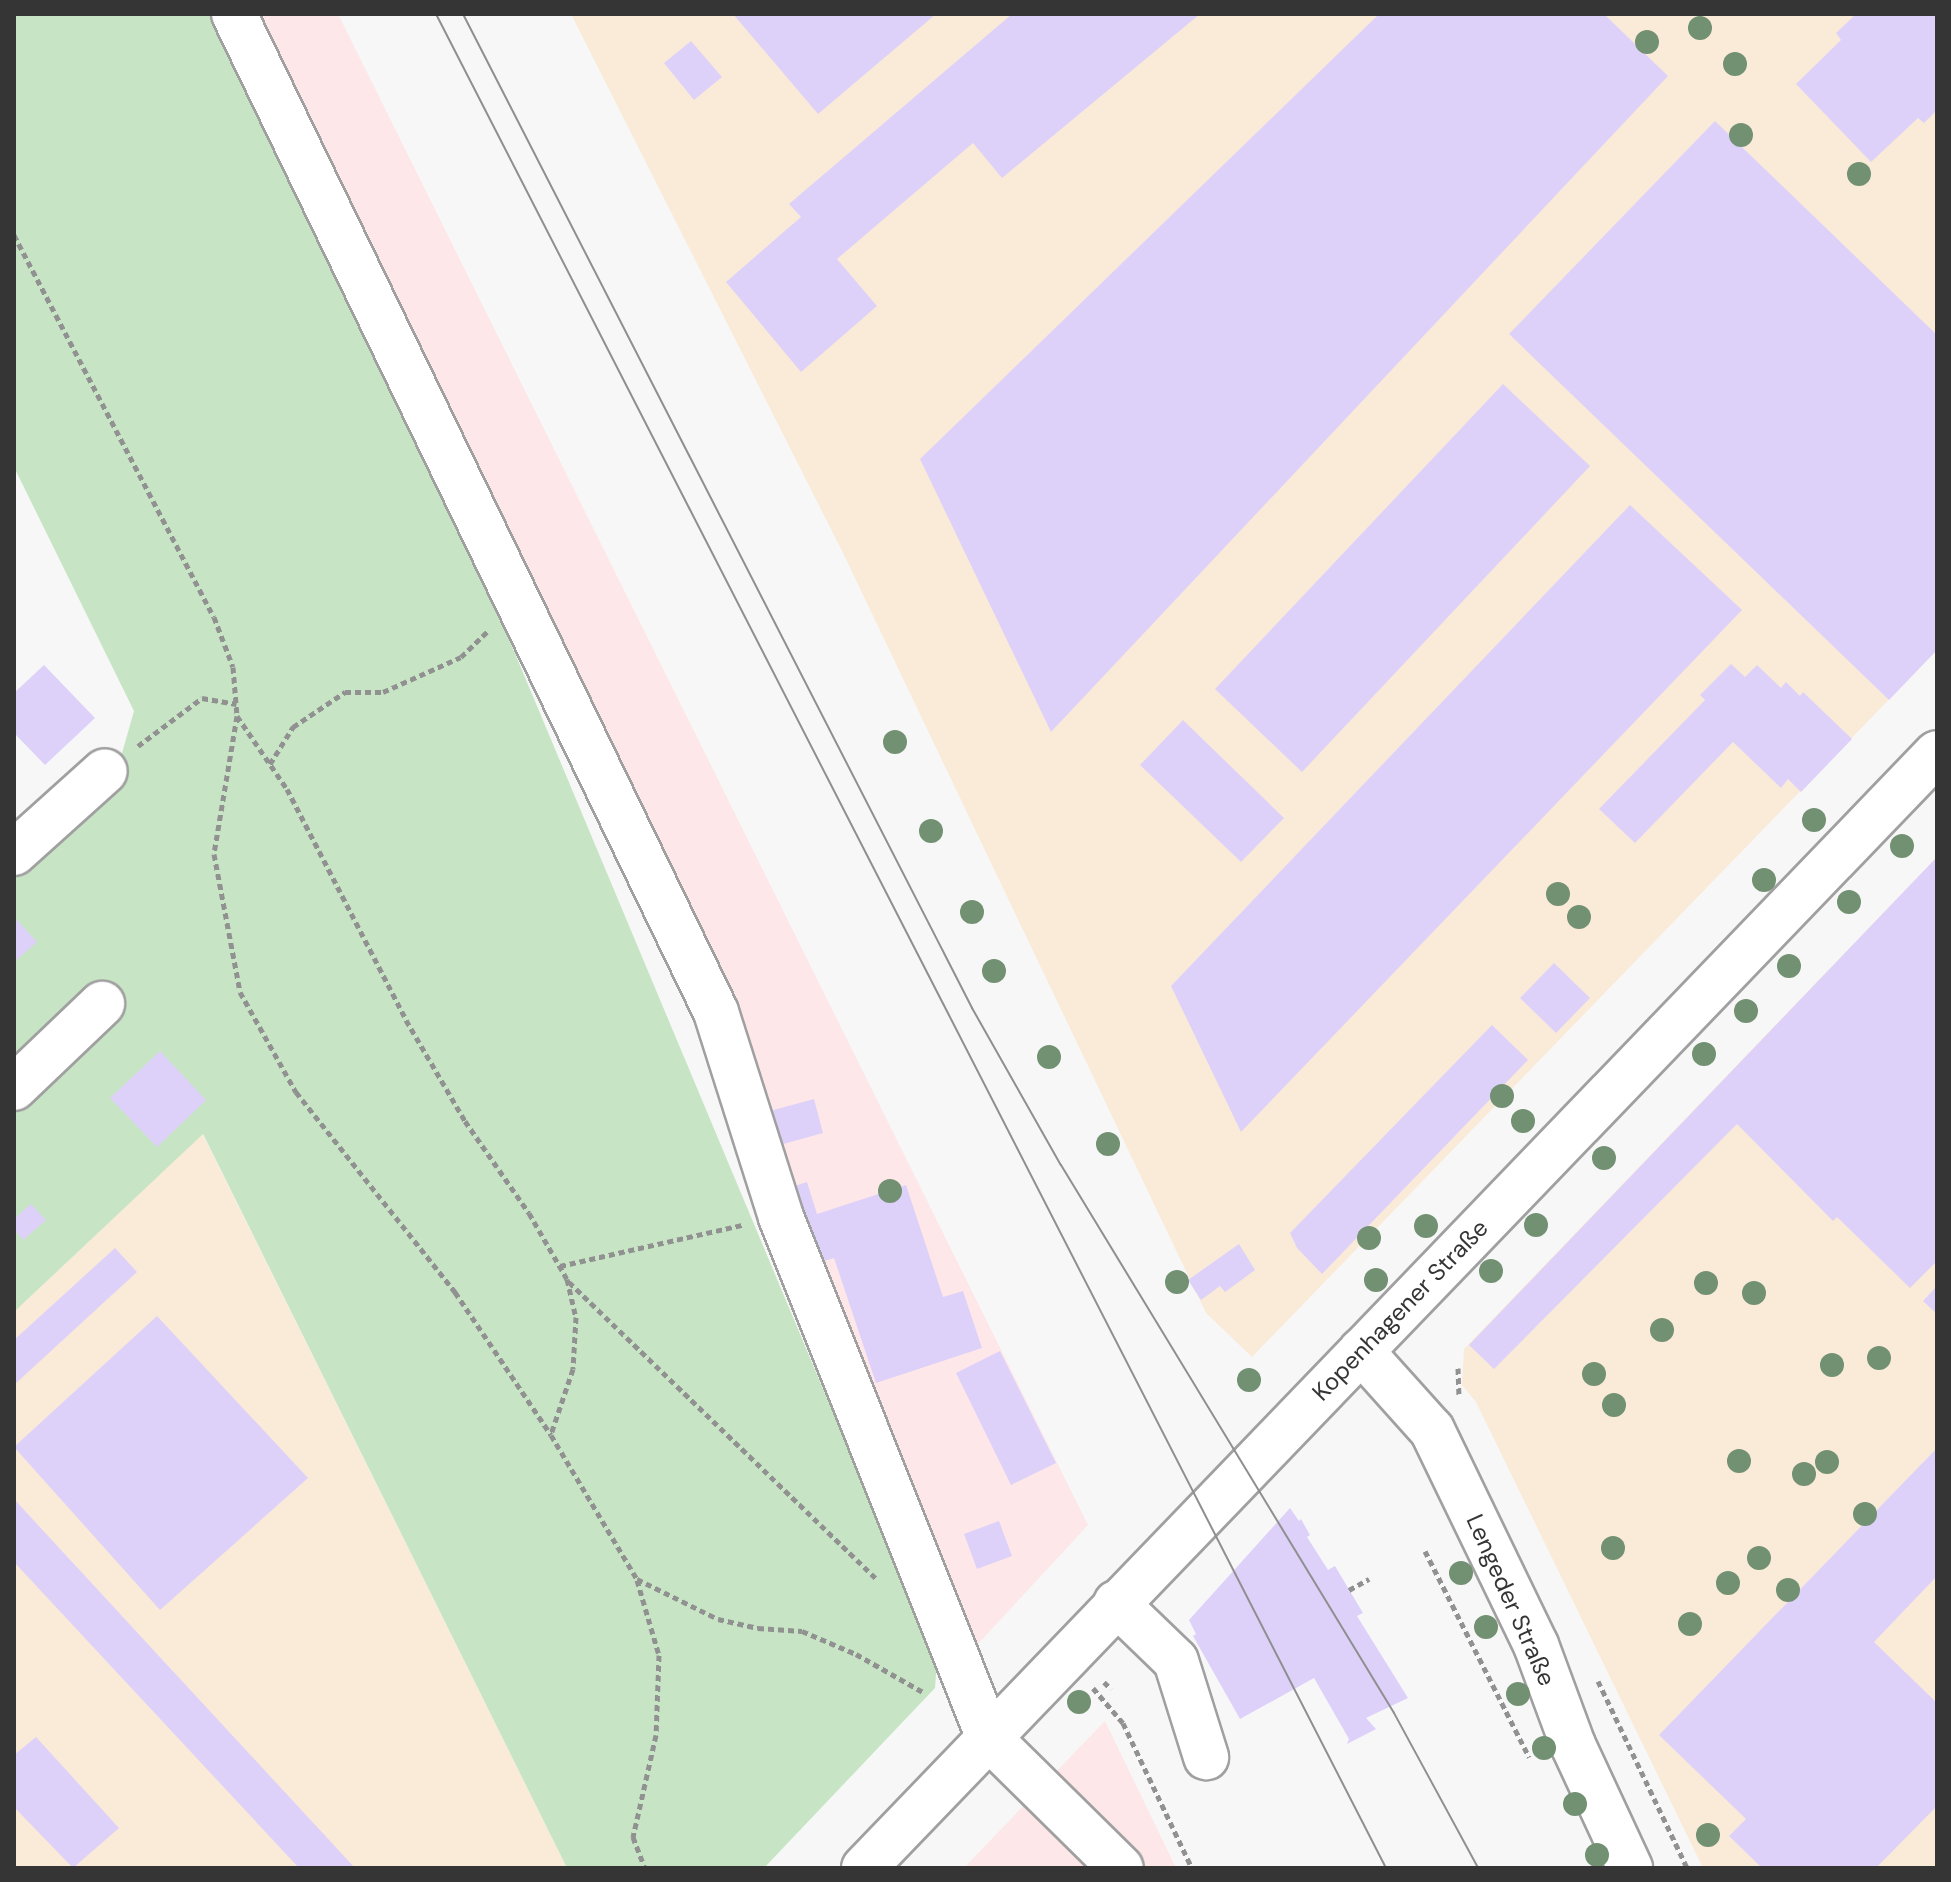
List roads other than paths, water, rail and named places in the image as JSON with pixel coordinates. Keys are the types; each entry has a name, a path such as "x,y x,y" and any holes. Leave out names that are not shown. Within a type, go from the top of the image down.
{"main road":[{"path":"234,14 528,617 716,1012 781,1217 989,1738 1121,1868"},
{"name":"Kopenhagener Straße","path":"864,1868 1937,753"},
{"path":"14,853 105,771"},
{"path":"14,1088 102,1004"},
{"name":"Lengeder Straße","path":"1361,1351 1432,1430 1536,1645 1573,1745 1630,1868"},
{"path":"1116,1603 1176,1661 1192,1704 1206,1757"}],"tram line":[{"path":"436,14 1386,1868"},
{"path":"463,14 972,1008 1061,1165 1394,1713 1478,1868"}]}
